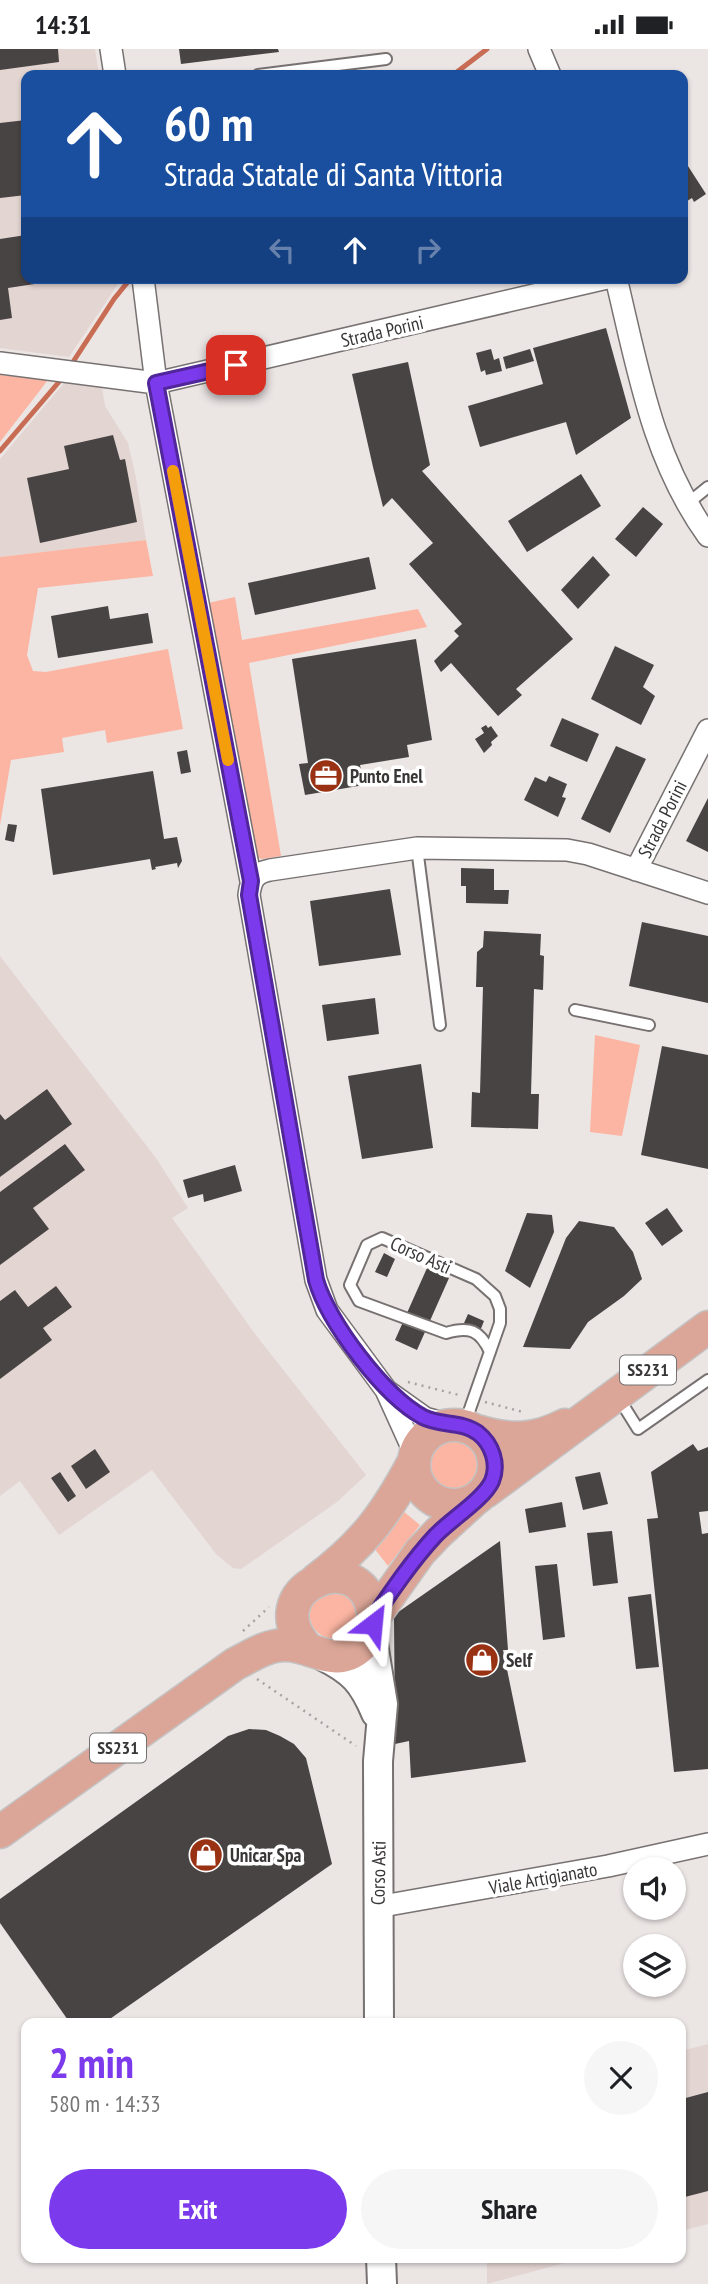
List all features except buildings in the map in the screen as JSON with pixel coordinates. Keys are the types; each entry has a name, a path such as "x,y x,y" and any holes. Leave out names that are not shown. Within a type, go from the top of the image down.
{"main road":[{"name":"SS231","path":"316,1653 335,1658 357,1650 420,1552 438,1532 479,1497 708,1327"},
{"name":"SS231","path":"414,1459 428,1434 464,1427 499,1438 533,1437 548,1434 589,1414"},
{"path":"414,1459 414,1475 419,1487 438,1503 462,1506 479,1497 492,1480 495,1467 493,1453 487,1441 464,1427"},
{"name":"Corso Asti","path":"236,1664 257,1638 306,1590 345,1559 364,1539 395,1497 414,1459"},
{"path":"316,1653 299,1640 293,1627 292,1613 306,1590 329,1576 343,1577 365,1592 371,1604 372,1624"},
{"name":"Corso Asti","path":"0,1832 236,1664 265,1649 286,1645 316,1653"}],"street":[{"path":"111,49 113,70"},
{"path":"539,49 548,70"},
{"path":"143,284 156,383 251,881 249,895 316,1280 327,1310 386,1389 414,1459"},
{"name":"Strada Porini","path":"0,363 156,383 581,284"},
{"path":"617,284 653,429 674,480 708,536"},
{"name":"Strada Porini","path":"636,870 708,730"},
{"name":"Strada Porini","path":"251,881 259,873 270,870 417,848 566,850 588,854 708,893"},
{"path":"386,1389 425,1418 464,1427"},
{"name":"Corso Asti","path":"372,1624 383,1703 380,1724 377,1907 379,2018"},
{"name":"Corso Asti","path":"316,1653 346,1668 359,1681 380,1724"},
{"name":"Viale Artigianato","path":"377,1907 608,1866 708,1844"},
{"path":"381,2263 382,2284"}],"lane":[{"path":"298,70 386,59"},
{"path":"687,504 708,487"},
{"path":"417,848 440,1025"},
{"path":"575,1010 649,1025"},
{"name":"Corso Asti","path":"464,1427 490,1352 500,1323 500,1309 495,1296 476,1279 382,1238 367,1245 350,1285 359,1301 446,1333 458,1329 468,1330 480,1335 490,1352"},
{"path":"616,1394 638,1429 708,1380"}],"shaded area":[{"path":"0,49 95,49 98,70 21,70 21,284 118,284 69,357 0,348"},
{"path":"0,375 48,380 0,442"},
{"path":"64,383 102,388 105,406 128,443 146,540 0,557 0,459"},
{"path":"146,540 153,576 38,588 27,655 33,671 46,672 168,649 183,729 107,743 105,730 62,738 64,752 11,760 0,825 0,557"},
{"path":"235,597 242,640 418,609 427,627 249,663 281,856 262,859 255,857 208,603"},
{"path":"0,956 156,1158 188,1208 172,1218 255,1334 366,1475 337,1502 241,1569 233,1568 216,1554 152,1470 59,1535 20,1481 0,1496"},
{"path":"595,1035 640,1045 622,1136 590,1132"},
{"path":"455,1439 473,1446 480,1464 473,1482 455,1489 437,1482 430,1464 437,1446"},
{"path":"403,1511 420,1525 388,1566 374,1548"},
{"path":"323,1590 349,1593 359,1616 353,1628 345,1635 327,1637 312,1626 309,1615 311,1602"},
{"path":"708,2044 708,2224 686,2230 686,2050"},
{"path":"487,2263 565,2263 487,2284"}],"waterway":[{"path":"460,70 487,49"},
{"path":"71,365 126,284"},
{"path":"0,451 64,376"}],"slow traffic":[{"path":"173,471 228,760"}],"place":[{"name":"Punto Enel","path":"326,776"},
{"name":"Self","path":"482,1660"},
{"name":"Unicar Spa","path":"206,1855"}],"route":[{"path":"236,365 156,383 251,881 249,895 316,1280 327,1310 386,1389 425,1418 477,1431 487,1441 493,1453 495,1467 485,1492 438,1532 420,1552 374,1617 373,1624"}]}
